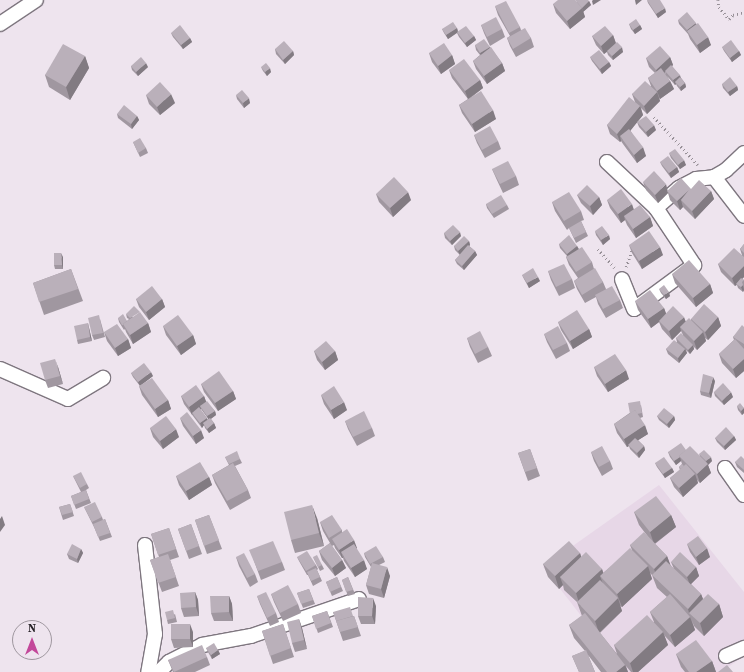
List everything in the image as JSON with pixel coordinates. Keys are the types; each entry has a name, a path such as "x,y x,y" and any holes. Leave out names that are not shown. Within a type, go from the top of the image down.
{"street":[{"path":"0,24 36,0"},
{"path":"656,208 679,188 696,179 714,177 726,170 744,153"},
{"path":"607,162 656,208 694,265 634,309 622,279"},
{"path":"714,177 744,216"},
{"path":"0,369 68,399 104,378"},
{"path":"725,468 744,495"},
{"path":"145,545 156,634 148,672"},
{"path":"159,672 169,662 202,645 251,636 359,599"},
{"path":"726,656 744,648"}],"path":[{"path":"718,0 719,7 729,19 733,15 744,12"},
{"path":"654,117 690,159 714,177"},
{"path":"622,279 633,247"},
{"path":"598,248 610,260 622,279"}],"shaded area":[{"path":"659,485 744,592 744,656 721,672 625,672 543,567"}],"building":[{"path":"558,0 575,0 582,8 567,21 553,4"},
{"path":"575,0 588,0 589,1 582,8"},
{"path":"647,0 660,0 665,8 656,14"},
{"path":"506,1 520,27 509,33 495,6"},
{"path":"687,12 696,23 687,30 678,20"},
{"path":"496,17 502,29 487,37 481,25"},
{"path":"636,19 640,25 633,30 629,24"},
{"path":"453,22 457,28 446,35 442,29"},
{"path":"698,23 708,37 697,45 687,31"},
{"path":"180,25 190,38 181,45 171,33"},
{"path":"466,26 474,36 465,43 457,32"},
{"path":"605,26 613,35 601,46 592,36"},
{"path":"525,28 531,38 513,49 507,38"},
{"path":"484,39 490,47 480,53 475,45"},
{"path":"731,40 739,51 730,58 722,47"},
{"path":"284,41 293,51 283,60 275,49"},
{"path":"617,42 622,47 612,56 607,51"},
{"path":"444,43 452,55 438,66 429,53"},
{"path":"63,44 85,56 66,87 45,75"},
{"path":"660,46 670,57 656,70 646,58"},
{"path":"491,47 502,63 484,76 473,61"},
{"path":"599,50 609,62 600,69 590,57"},
{"path":"141,57 146,63 136,72 131,66"},
{"path":"464,59 480,80 465,91 449,70"},
{"path":"266,63 270,68 265,72 261,67"},
{"path":"671,65 680,75 673,80 665,71"},
{"path":"661,68 670,81 657,91 648,78"},
{"path":"680,77 685,83 680,87 675,82"},
{"path":"730,77 737,86 728,92 722,84"},
{"path":"645,81 657,92 644,106 632,94"},
{"path":"160,82 171,94 157,107 146,95"},
{"path":"242,90 249,98 243,103 236,95"},
{"path":"481,91 493,110 472,124 459,105"},
{"path":"629,97 640,106 617,134 607,125"},
{"path":"124,105 137,116 131,124 117,114"},
{"path":"646,116 654,125 646,132 637,122"},
{"path":"490,126 498,141 482,150 474,135"},
{"path":"629,129 643,147 634,155 620,136"},
{"path":"140,138 146,148 138,153 133,142"},
{"path":"675,149 684,160 678,165 669,153"},
{"path":"668,156 677,167 669,173 660,162"},
{"path":"508,161 516,176 500,184 492,169"},
{"path":"654,171 666,184 655,195 643,182"},
{"path":"394,177 408,192 390,208 376,194"},
{"path":"681,178 691,189 699,180 711,191 692,211 681,200 689,190 677,201 667,191"},
{"path":"587,185 599,197 590,206 577,195"},
{"path":"621,189 632,204 618,214 607,200"},
{"path":"569,192 581,211 564,221 552,202"},
{"path":"501,195 507,205 492,214 486,204"},
{"path":"640,205 650,217 633,229 624,216"},
{"path":"581,221 586,232 574,238 569,228"},
{"path":"453,225 460,232 450,241 444,233"},
{"path":"602,226 609,235 601,240 595,231"},
{"path":"649,231 660,247 639,261 629,245"},
{"path":"569,235 577,246 567,254 559,244"},
{"path":"464,236 469,241 458,251 454,246"},
{"path":"744,244 744,253 740,249"},
{"path":"468,245 475,251 462,266 455,260"},
{"path":"582,247 592,262 576,272 566,257"},
{"path":"734,248 744,257 744,266 732,278 718,264"},
{"path":"54,253 61,253 62,265 54,265"},
{"path":"689,260 710,284 693,298 672,274"},
{"path":"564,264 572,279 556,287 548,271"},
{"path":"533,268 538,277 527,283 522,275"},
{"path":"595,268 603,282 582,295 574,281"},
{"path":"71,269 78,289 39,302 33,283"},
{"path":"741,278 744,280 741,287 736,284"},
{"path":"664,285 669,292 664,295 659,289"},
{"path":"152,286 162,299 146,312 136,299"},
{"path":"612,286 620,300 603,309 595,295"},
{"path":"650,290 664,308 648,319 635,301"},
{"path":"704,304 718,317 705,332 691,319"},
{"path":"134,306 140,312 130,318 126,314"},
{"path":"673,306 684,317 669,331 659,321"},
{"path":"577,310 589,329 570,341 558,322"},
{"path":"140,312 148,323 130,335 123,324"},
{"path":"123,314 127,321 122,325 118,318"},
{"path":"99,315 103,333 92,335 88,318"},
{"path":"178,315 193,335 177,346 163,326"},
{"path":"689,318 703,332 694,341 680,327"},
{"path":"88,323 90,337 77,340 74,326"},
{"path":"117,324 128,339 115,348 104,332"},
{"path":"742,325 744,327 744,344 733,337"},
{"path":"558,326 567,343 553,350 544,334"},
{"path":"480,331 488,347 475,354 467,338"},
{"path":"681,333 693,345 688,350 676,338"},
{"path":"735,339 744,349 744,359 733,369 719,354"},
{"path":"674,340 685,349 678,358 666,349"},
{"path":"326,341 335,351 322,362 314,351"},
{"path":"615,354 626,370 605,384 594,367"},
{"path":"55,359 60,376 45,380 40,363"},
{"path":"144,363 151,372 138,382 131,373"},
{"path":"219,371 233,391 215,403 201,384"},
{"path":"703,374 713,377 709,393 700,391"},
{"path":"152,378 168,400 155,409 139,386"},
{"path":"723,383 731,392 722,401 714,392"},
{"path":"196,385 204,396 189,407 181,396"},
{"path":"334,386 344,402 331,410 321,395"},
{"path":"207,401 215,411 207,416 200,406"},
{"path":"640,401 642,413 637,414 635,410 630,414 628,403"},
{"path":"740,403 744,408 741,411 737,406"},
{"path":"199,407 207,418 200,423 192,413"},
{"path":"664,408 674,416 667,424 657,416"},
{"path":"635,410 645,425 624,439 614,424"},
{"path":"364,411 372,428 353,437 345,421"},
{"path":"187,412 201,430 193,436 180,418"},
{"path":"166,416 176,429 160,441 150,428"},
{"path":"210,418 214,423 207,429 203,423"},
{"path":"726,427 734,436 724,446 715,438"},
{"path":"635,438 644,446 637,453 628,445"},
{"path":"681,443 686,450 674,461 668,452"},
{"path":"602,446 610,461 599,467 591,452"},
{"path":"690,446 708,464 697,474 679,456"},
{"path":"530,449 537,468 525,472 518,453"},
{"path":"704,450 711,457 706,461 699,454"},
{"path":"237,451 240,459 229,464 225,457"},
{"path":"741,456 744,459 744,470 735,462"},
{"path":"664,457 672,468 663,474 655,463"},
{"path":"200,462 209,477 186,491 176,476"},
{"path":"233,463 248,490 227,501 212,475"},
{"path":"682,464 684,466 681,469 679,467"},
{"path":"686,464 695,474 679,488 670,478"},
{"path":"81,472 87,484 80,488 73,476"},
{"path":"86,490 89,499 74,505 71,496"},
{"path":"656,496 671,515 650,532 634,512"},
{"path":"95,502 102,517 92,522 84,507"},
{"path":"70,504 73,512 62,515 59,507"},
{"path":"312,505 319,533 291,540 284,512"},
{"path":"209,515 219,540 204,546 195,520"},
{"path":"332,515 342,530 329,538 320,522"},
{"path":"105,519 110,533 98,537 93,524"},
{"path":"191,524 199,546 186,551 178,529"},
{"path":"169,528 176,549 158,555 151,534"},
{"path":"347,529 354,540 339,550 332,539"},
{"path":"644,532 667,556 654,569 630,545"},
{"path":"698,536 707,548 696,557 687,544"},
{"path":"273,541 282,562 258,571 249,550"},
{"path":"569,541 580,553 555,576 543,564"},
{"path":"330,543 342,560 332,568 319,551"},
{"path":"72,544 81,549 77,559 67,554"},
{"path":"354,544 364,560 351,568 341,552"},
{"path":"376,546 383,557 370,564 364,553"},
{"path":"630,548 648,566 617,594 600,576"},
{"path":"307,551 316,565 306,571 297,557"},
{"path":"586,552 602,569 576,593 560,577"},
{"path":"680,552 696,567 687,577 671,562"},
{"path":"244,553 255,574 247,578 236,557"},
{"path":"168,554 176,577 158,583 150,560"},
{"path":"317,555 322,565 318,567 313,557"},
{"path":"666,561 701,594 688,609 652,575"},
{"path":"372,563 387,567 381,589 366,585"},
{"path":"316,568 320,577 311,581 307,572"},
{"path":"337,577 341,587 330,592 326,582"},
{"path":"348,577 353,590 346,592 342,580"},
{"path":"600,580 618,598 595,621 577,602"},
{"path":"288,585 298,604 280,613 271,594"},
{"path":"309,589 313,600 301,604 297,593"},
{"path":"195,592 196,607 181,608 180,593"},
{"path":"266,592 276,613 267,618 257,596"},
{"path":"670,594 690,617 670,635 650,612"},
{"path":"708,594 719,604 700,623 689,613"},
{"path":"210,596 229,596 229,612 211,613"},
{"path":"358,597 373,598 372,616 358,616"},
{"path":"350,607 353,616 336,621 333,612"},
{"path":"173,610 175,618 167,620 165,612"},
{"path":"327,611 331,623 316,629 312,616"},
{"path":"585,613 625,665 616,672 607,672 569,625"},
{"path":"647,615 663,632 630,663 614,645"},
{"path":"354,616 358,627 340,632 336,621"},
{"path":"299,619 304,640 292,643 287,622"},
{"path":"171,624 190,624 190,639 171,639"},
{"path":"283,624 291,648 270,656 262,631"},
{"path":"696,640 712,661 696,672 689,672 676,654"},
{"path":"214,643 218,650 211,655 206,648"},
{"path":"202,645 207,657 174,672 168,660"},
{"path":"586,650 595,672 579,672 572,656"},
{"path":"727,665 733,672 718,672"}]}
